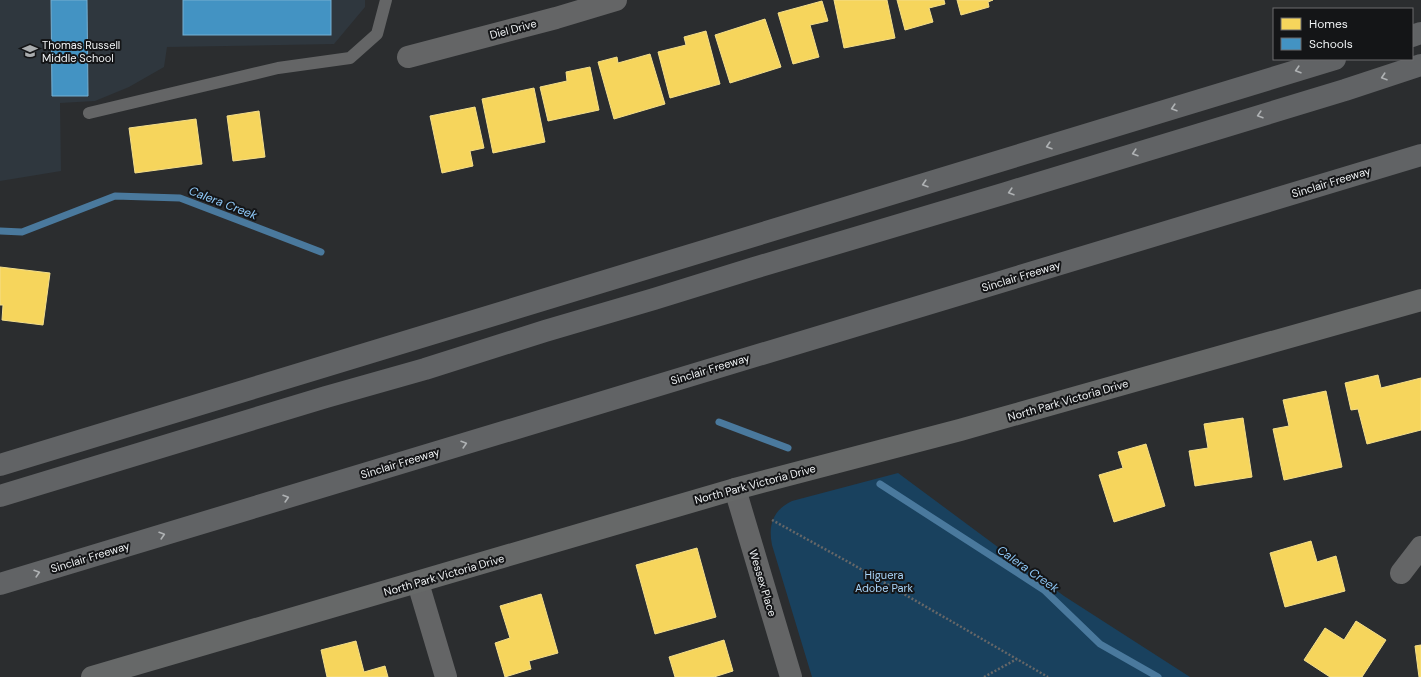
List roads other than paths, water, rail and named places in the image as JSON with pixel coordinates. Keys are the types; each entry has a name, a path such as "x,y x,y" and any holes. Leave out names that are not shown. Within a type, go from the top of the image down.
{"highway":[{"path":"0,465 1332,60"},
{"path":"0,496 326,397 425,369 545,330 654,299 1006,193 1345,90 1421,65"},
{"name":"Sinclair Freeway","path":"0,584 1421,155"}],"street":[{"name":"Diel Drive","path":"408,57 556,9 616,0"},
{"name":"North Park Victoria Drive","path":"92,677 418,583 735,489 960,430 1421,300"},
{"name":"Wessex Place","path":"735,489 791,677"},
{"path":"1401,573 1421,547"},
{"path":"418,583 446,677"}],"lane":[{"path":"89,113 278,68 350,58 377,34 386,0"}],"waterway":[{"name":"Calera Creek","path":"0,231 22,232 115,196 180,198 321,252"},
{"name":"Calera Creek","path":"719,422 788,448"},
{"name":"Calera Creek","path":"880,484 1044,590 1100,644 1158,677"}],"place":[{"name":"Thomas Russell Middle School","path":"30,51"}],"park label":[{"name":"Higuera Adobe Park","path":"884,581"}]}
